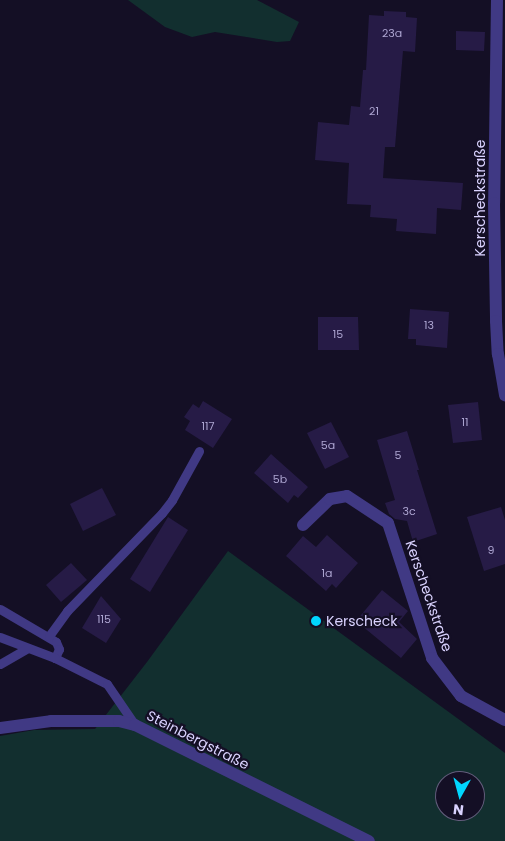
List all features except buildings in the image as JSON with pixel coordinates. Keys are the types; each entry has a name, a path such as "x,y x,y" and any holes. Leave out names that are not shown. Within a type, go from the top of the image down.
{"street":[{"name":"Kerscheckstraße","path":"497,0 494,203 496,321 498,354 505,396"},
{"name":"Kerscheckstraße","path":"303,525 330,499 347,496 388,523 432,658 461,696 505,720"},
{"name":"Steinbergstraße","path":"0,728 51,721 119,722 135,725 369,841"}],"lane":[{"path":"49,636 67,611 162,513 172,500 199,451"},
{"path":"0,609 49,636 56,642 59,649 55,658"},
{"path":"0,637 55,658 107,684 135,725"},
{"path":"0,664 28,648"}],"green space":[{"path":"128,0 257,0 299,22 290,41 277,42 215,32 192,37 165,27"},
{"path":"228,551 505,753 505,841 0,841 0,736 34,730 95,729 147,662"}],"place":[{"name":"Kerscheck","path":"316,621"}]}
